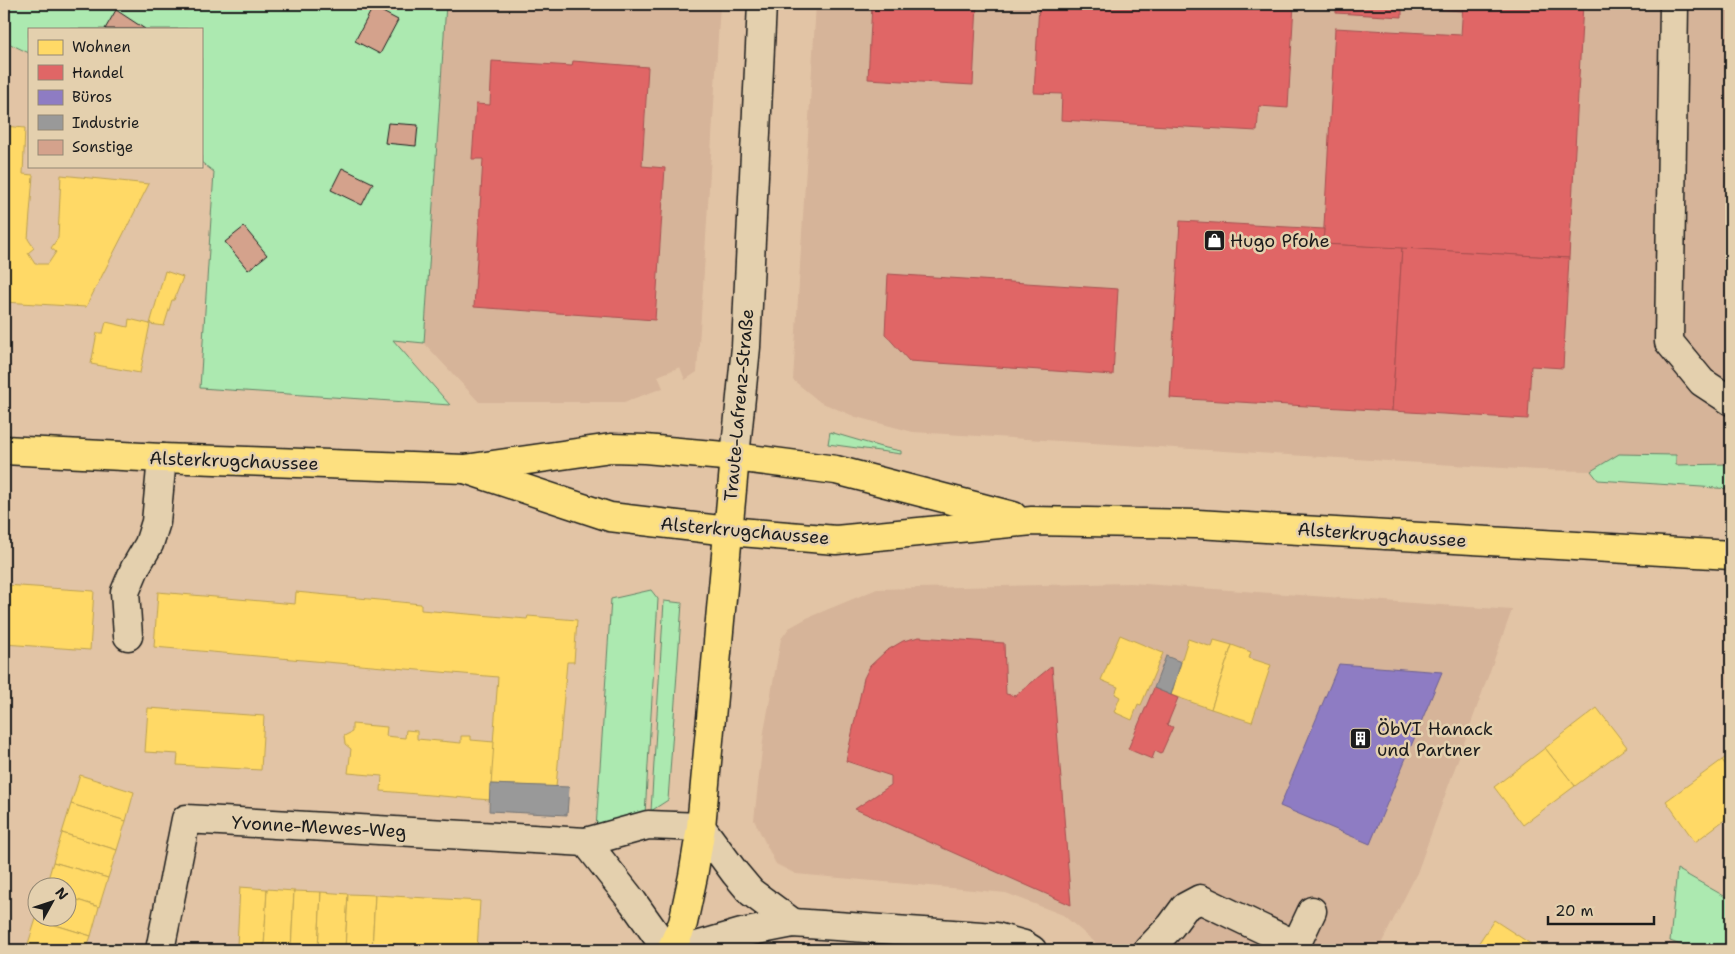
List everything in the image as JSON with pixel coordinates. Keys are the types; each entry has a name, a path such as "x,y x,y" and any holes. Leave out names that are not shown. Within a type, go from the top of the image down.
{"main road":[{"name":"Alsterkrugchaussee","path":"4,450 465,470 611,448 645,449 736,457 836,470 1032,520"},
{"name":"Traute-Lafrenz-Straße","path":"671,950 683,923 701,828 736,457"},
{"name":"Alsterkrugchaussee","path":"465,470 610,517 728,532 836,540 1032,520 1197,524 1731,556"}],"street":[{"name":"Traute-Lafrenz-Straße","path":"736,457 746,347 762,4"},
{"path":"1674,4 1668,342 1702,382 1731,401"},
{"path":"128,636 125,592 134,568 149,544 156,522 162,458"},
{"name":"Yvonne-Mewes-Weg","path":"160,950 186,819 586,842 648,825 701,828"},
{"path":"701,828 751,892 793,923"},
{"path":"586,842 633,902 666,950"},
{"path":"1148,950 1171,926 1185,907 1200,899 1295,948 1312,910"},
{"path":"683,950 742,933 793,923 908,941 996,937 1024,945 1032,950"}],"shaded area":[{"path":"446,4 720,4 697,372 685,380 680,367 658,376 663,388 624,402 479,402 424,343"},
{"name":"Hugo Pfohe","path":"816,4 1731,4 1731,464 1675,465 1675,455 1620,454 1591,471 1537,470 913,432 856,417 820,402 793,380"},
{"path":"1131,583 1512,610 1417,873 1378,950 1104,950 1063,915 1006,893 796,874 776,864 754,820 764,732 781,639 789,628 807,618 877,589"}],"green space":[{"path":"4,4 446,4 424,343 393,340 450,405 200,388 214,172 202,163 202,28 28,28 28,53 4,41"},
{"path":"830,432 901,451 901,454 828,444"},
{"path":"1619,454 1676,455 1676,465 1731,464 1731,489 1598,480 1591,471"},
{"path":"651,590 658,599 645,814 596,829 611,599"},
{"path":"664,601 682,603 668,800 651,811"},
{"path":"1677,869 1731,900 1731,950 1694,950 1670,941"}],"building: Wohnen":[{"path":"4,126 25,128 23,174 33,175 28,239 34,248 28,253 35,264 48,264 56,252 51,248 58,238 61,175 149,184 86,307 4,302"},
{"path":"165,271 183,277 174,300 172,300 164,326 150,324"},
{"path":"129,319 150,324 140,373 91,364 97,333 103,333 106,322 128,327"},
{"path":"5,585 94,591 90,650 4,644"},
{"path":"158,592 295,604 296,592 421,604 421,610 527,619 528,616 577,620 574,662 567,662 556,787 490,784 498,677 154,647"},
{"path":"1120,635 1163,653 1141,705 1138,704 1132,720 1114,712 1120,697 1115,694 1118,687 1101,680"},
{"path":"1188,639 1212,647 1214,640 1232,645 1211,709 1171,695"},
{"path":"1232,645 1251,652 1249,658 1271,665 1252,722 1211,709"},
{"path":"148,708 264,716 261,770 177,765 178,754 145,752"},
{"path":"1597,708 1627,747 1575,786 1545,748"},
{"path":"352,724 387,727 386,736 405,738 406,730 417,731 417,739 461,743 461,736 471,736 471,740 494,742 490,800 381,791 382,776 348,773 351,749 345,744 344,736 352,732"},
{"path":"1545,748 1575,786 1523,825 1494,787"},
{"path":"1731,754 1731,772 1722,760"},
{"path":"1722,760 1731,772 1731,815 1695,842 1666,801"},
{"path":"80,775 134,792 126,821 71,804"},
{"path":"71,804 126,821 117,850 62,833"},
{"path":"62,833 117,850 108,878 53,862"},
{"path":"53,862 108,878 99,907 78,900 78,876 49,876"},
{"path":"240,887 267,889 264,948 237,946"},
{"path":"267,889 294,891 291,950 264,948"},
{"path":"294,891 321,892 318,950 291,950"},
{"path":"321,892 348,894 345,950 318,950"},
{"path":"348,894 375,895 372,950 345,950"},
{"path":"375,895 480,901 477,950 372,950"},
{"path":"78,900 99,907 91,936 59,926 78,926"},
{"path":"1494,920 1537,948 1535,950 1474,950"},
{"path":"34,926 59,926 91,936 86,950 26,950"}],"building: Handel":[{"path":"872,4 977,4 973,85 868,79"},
{"path":"1039,4 1294,4 1288,108 1259,106 1257,131 1061,120 1062,94 1034,93"},
{"path":"1336,4 1402,4 1402,17 1336,13"},
{"path":"1417,4 1463,4 1463,11 1416,8"},
{"path":"1463,4 1583,4 1569,258 1323,244 1335,28 1461,35"},
{"path":"492,61 572,66 573,61 648,67 642,166 665,168 655,320 474,307 483,159 472,159 476,104 490,105"},
{"path":"1180,221 1324,229 1323,244 1402,248 1392,411 1170,398"},
{"path":"1402,248 1569,258 1563,368 1531,366 1528,419 1392,411"},
{"path":"888,274 1118,289 1113,375 909,361 885,334"},
{"path":"919,637 1004,643 1006,694 1015,696 1052,666 1071,905 855,809 891,785 891,776 846,761 864,678 870,666 886,651 903,641"},
{"path":"1154,688 1178,698 1167,725 1173,727 1161,754 1155,751 1152,759 1128,749"}],"building: Büros":[{"name":"ÖbVI Hanack und Partner","path":"1339,664 1442,672 1370,844 1280,806"}],"building: Industrie":[{"path":"1166,656 1181,662 1171,695 1154,688"},
{"path":"490,784 569,787 567,815 489,811"}],"building: Sonstige":[{"path":"373,7 398,20 380,54 355,41"},
{"path":"116,10 143,28 106,28"},
{"path":"388,123 418,125 416,146 385,143"},
{"path":"342,168 373,183 362,205 331,190"},
{"path":"244,227 267,255 248,270 225,242"}],"place":[{"name":"Hugo Pfohe","path":"1214,241"},
{"name":"ÖbVI Hanack und Partner","path":"1361,739"}]}
